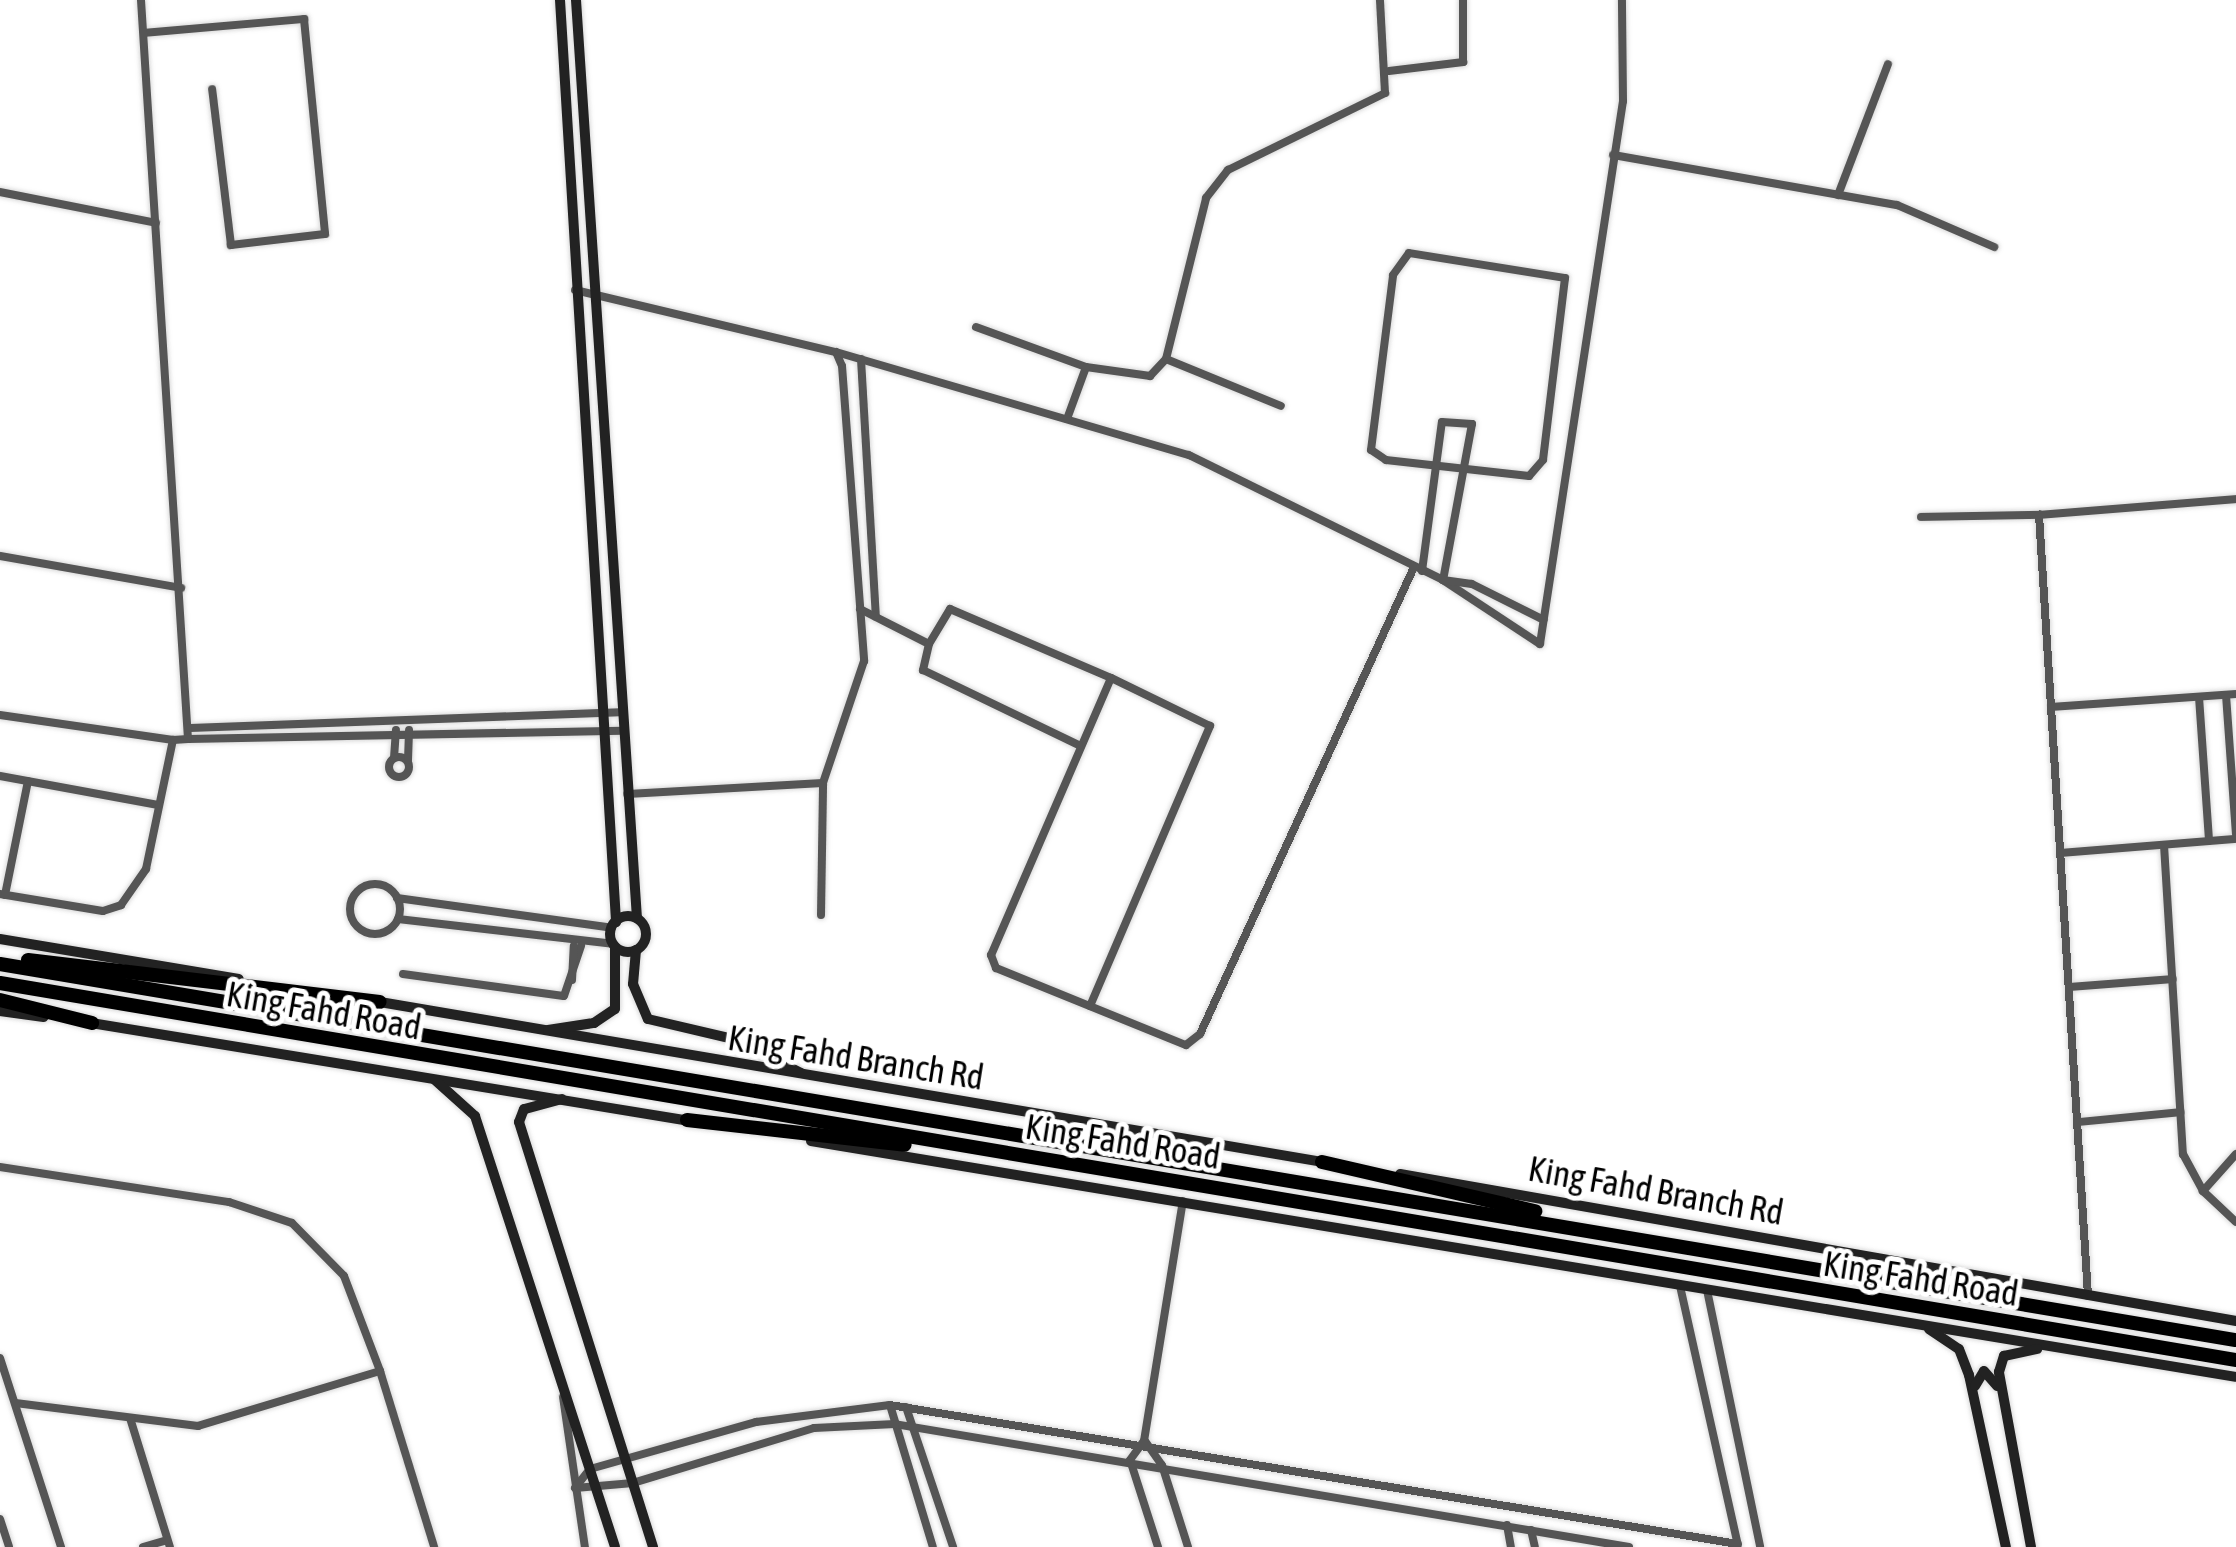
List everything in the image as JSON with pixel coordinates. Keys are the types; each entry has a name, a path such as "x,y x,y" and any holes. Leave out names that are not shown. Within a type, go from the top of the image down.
{"highway":[{"path":"0,960 380,1002"},
{"name":"King Fahd Road","path":"0,960 2236,1340"},
{"name":"King Fahd Road","path":"0,983 2236,1360"},
{"path":"0,1000 92,1023"},
{"path":"687,1120 1108,1169"},
{"path":"1322,1162 1682,1244"}],"main road":[{"path":"538,1032 594,1023 615,1008 604,732 560,0"},
{"path":"576,0 625,794 636,918 646,936 636,950 633,984 648,1019 733,1039 810,1078"},
{"path":"614,925 636,918"},
{"name":"King Fahd Branch Rd","path":"0,939 2235,1320"},
{"path":"614,945 636,950"},
{"path":"0,1011 566,1097 2236,1377"},
{"path":"430,1077 461,1094 476,1116 615,1547"},
{"path":"566,1097 524,1110 518,1122 653,1547"},
{"path":"1924,1326 1959,1349 1976,1395"},
{"path":"2031,1547 2001,1396 2004,1356 2050,1348"},
{"path":"2001,1396 1984,1370 1974,1375 2006,1547"}],"street":[{"path":"141,0 182,588 188,740"},
{"path":"976,327 1086,367 1142,378 1166,359 1206,198 1228,170 1374,104 1389,71 1380,0"},
{"path":"1389,71 1463,62 1462,0"},
{"path":"575,290 594,288 836,352 1189,455 1442,580 1540,644 1613,155 1622,0"},
{"path":"144,33 304,19 324,234 231,245 212,89"},
{"path":"1838,195 1888,64"},
{"path":"1613,155 1897,205 1994,246"},
{"path":"0,192 156,222"},
{"path":"1423,253 1558,273 1568,291 1543,460 1519,479 1463,470 1386,460 1369,438 1399,260 1423,253"},
{"path":"821,915 823,783 864,661 836,352"},
{"path":"861,359 876,617"},
{"path":"1166,359 1281,406"},
{"path":"1068,420 1086,367"},
{"path":"1111,678 990,954 996,968 1174,1044 1200,1034 1418,569 1442,422 1472,424 1442,580"},
{"path":"1921,516 2039,515 2236,499"},
{"path":"2039,515 2088,1297"},
{"path":"0,556 182,588"},
{"path":"1442,580 1472,584 1544,620"},
{"path":"860,608 928,644"},
{"path":"1079,746 924,670 928,644 950,609 1111,678 1210,726 1090,1006"},
{"path":"2052,707 2231,695 2236,836 2061,853"},
{"path":"2199,697 2209,841"},
{"path":"190,728 620,712"},
{"path":"0,715 173,740 622,731"},
{"path":"396,721 394,758 389,768 398,777 408,760 410,720"},
{"path":"28,781 2,894 103,912 121,906 146,869 173,740"},
{"path":"394,758 408,760"},
{"path":"0,776 158,805"},
{"path":"625,794 823,783"},
{"path":"2164,845 2186,1172 2236,1222"},
{"path":"614,925 542,924 469,913 398,898 370,884 350,911 374,934 398,918 577,946 614,945"},
{"path":"398,898 398,918"},
{"path":"466,928 469,913"},
{"path":"540,940 542,924"},
{"path":"403,974 564,996 572,980 577,946"},
{"path":"2070,987 2173,980"},
{"path":"2079,1122 2181,1112"},
{"path":"2203,1191 2236,1154"},
{"path":"0,1167 228,1202 292,1223 344,1276 380,1372 434,1547"},
{"path":"1130,1460 1144,1441 1183,1201"},
{"path":"575,1488 590,1470 756,1422 906,1406 1144,1441 1738,1546 1680,1286"},
{"path":"1706,1290 1760,1547"},
{"path":"0,1358 61,1547"},
{"path":"15,1404 198,1426 380,1372"},
{"path":"563,1392 585,1547"},
{"path":"890,1406 933,1547"},
{"path":"906,1406 953,1547"},
{"path":"130,1418 169,1543 143,1547"},
{"path":"575,1488 598,1492 814,1428 895,1424 1162,1465 1629,1547"},
{"path":"1144,1441 1162,1465 1188,1547"},
{"path":"1130,1460 1158,1547"},
{"path":"0,1519 9,1547"},
{"path":"1506,1525 1511,1547"},
{"path":"1531,1530 1534,1547"}]}
